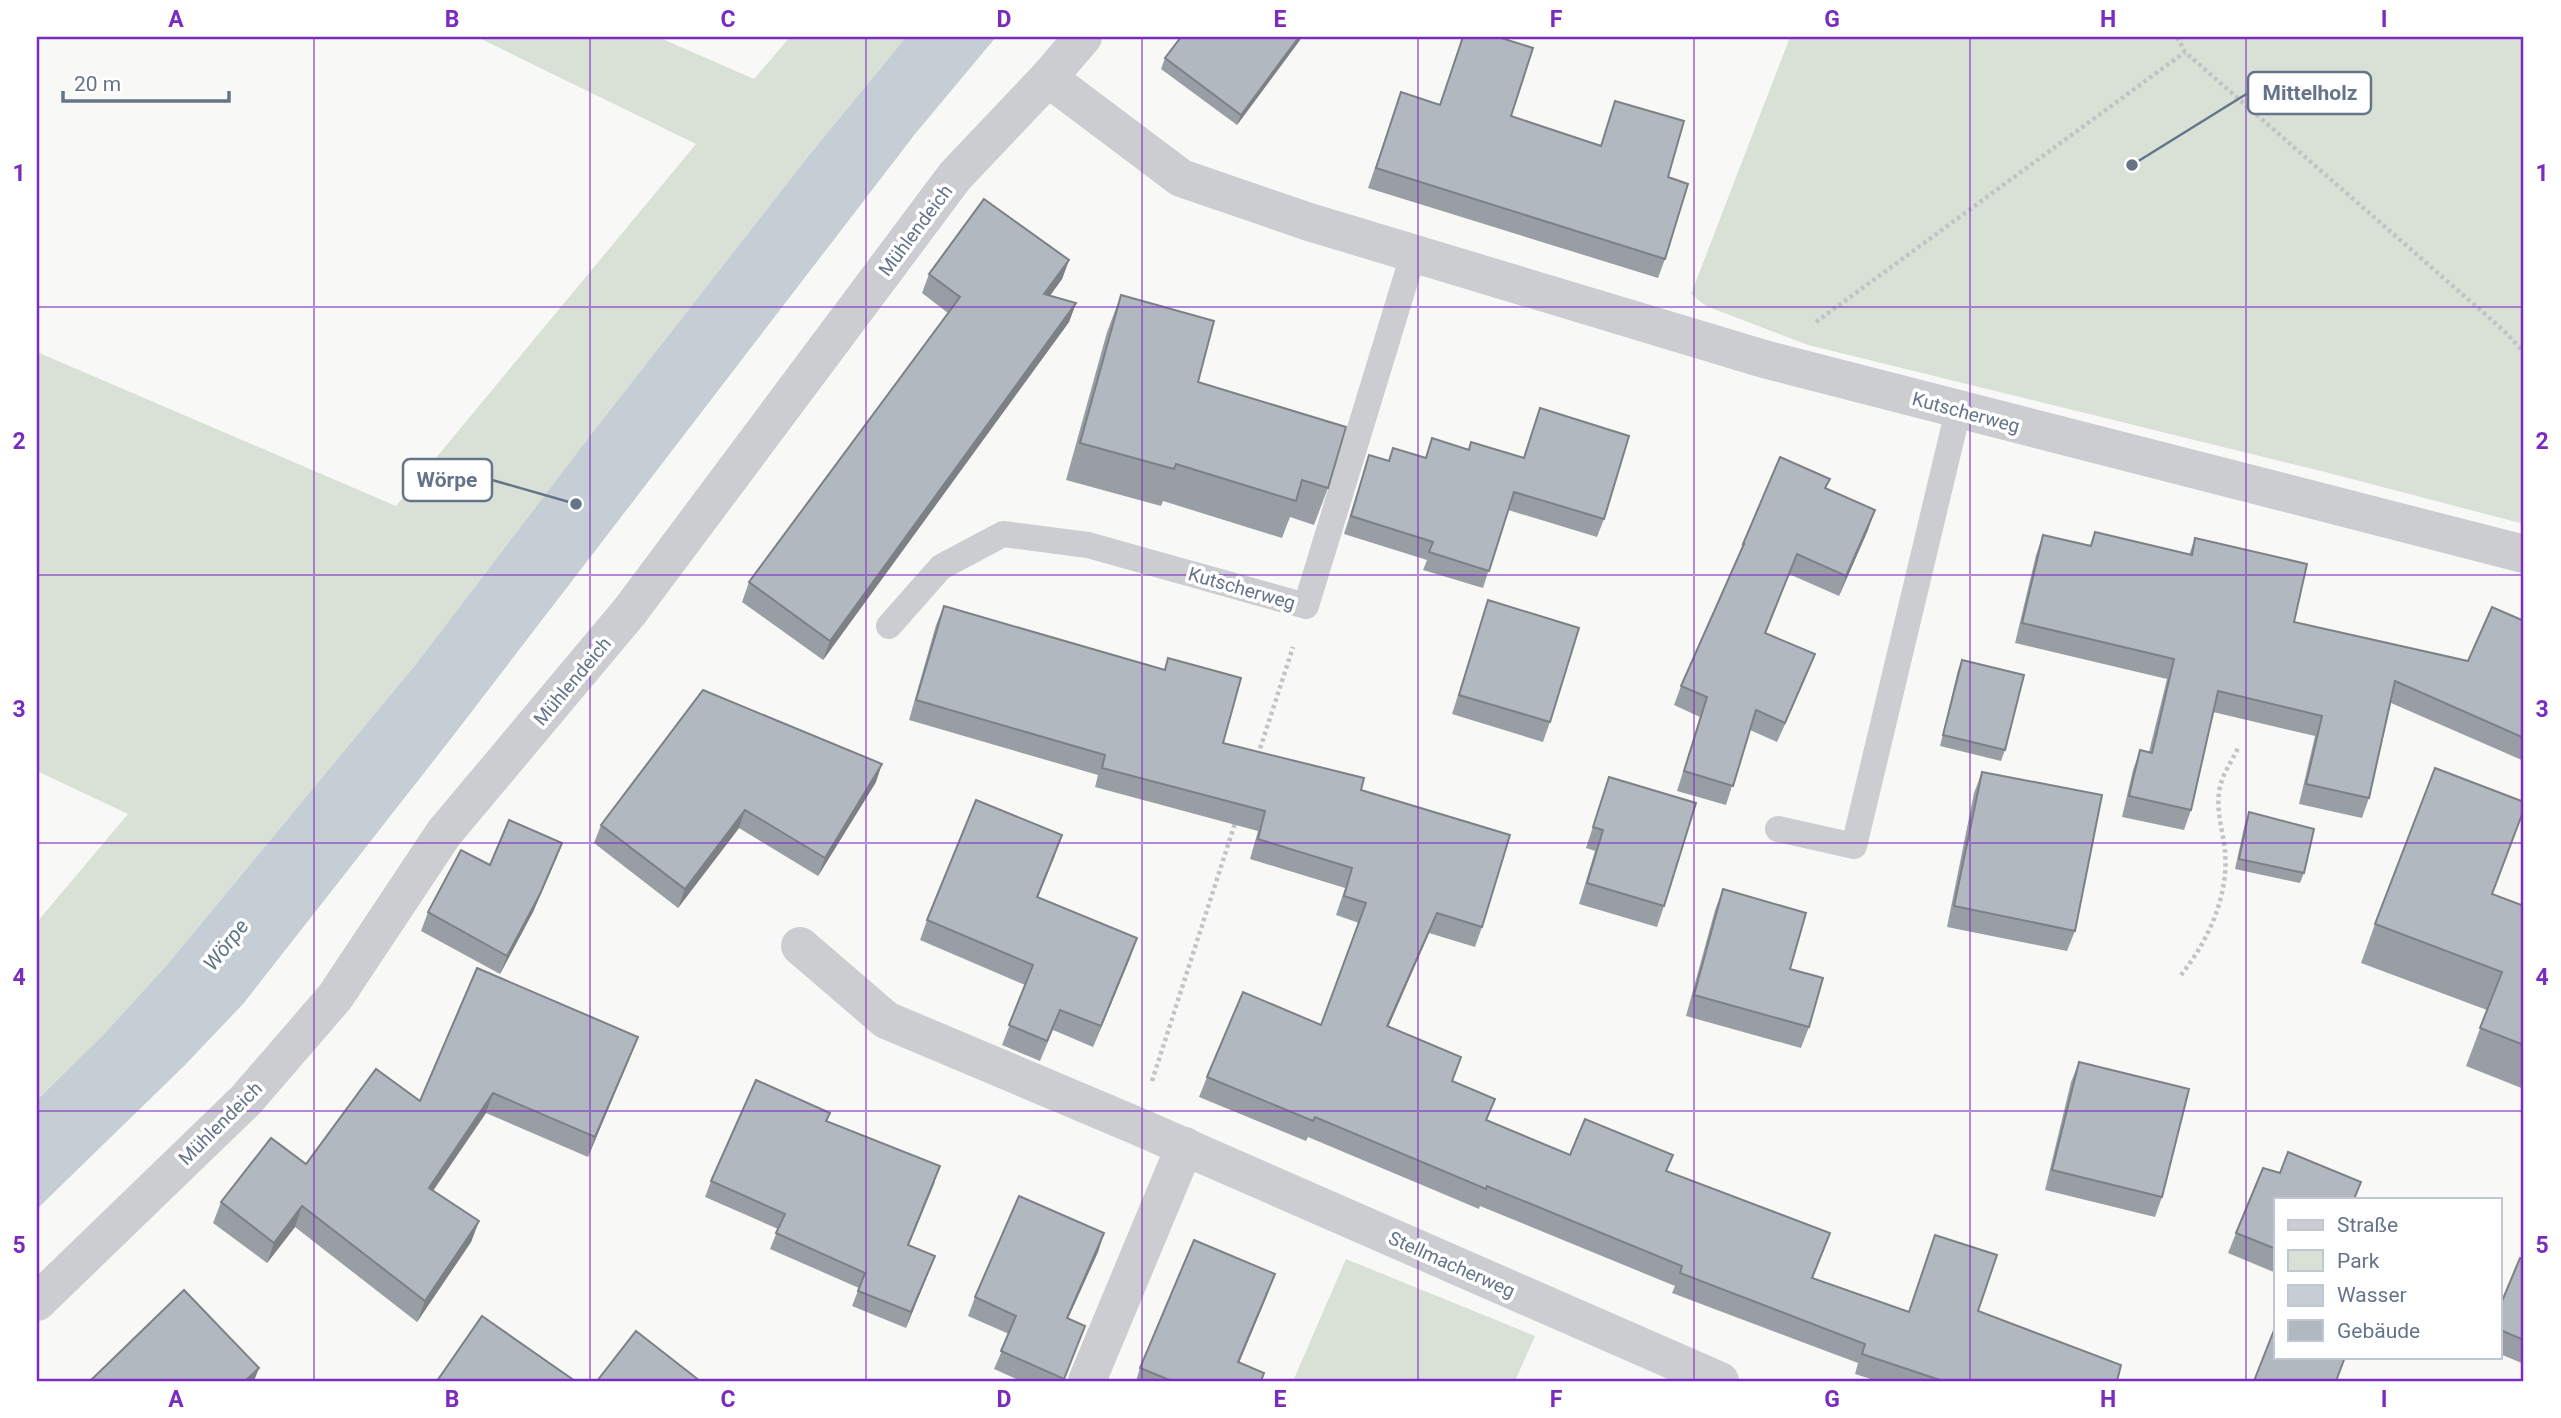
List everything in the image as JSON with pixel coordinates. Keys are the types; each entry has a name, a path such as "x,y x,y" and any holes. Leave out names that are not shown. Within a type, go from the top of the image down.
{"street":[{"name":"Mühlendeich","path":"37,1302 246,1100 335,997 444,833 630,611 955,176 1083,37"},
{"name":"Kutscherweg","path":"1048,78 1181,178 1309,222 1764,359 1958,411 2524,554"},
{"name":"Stellmacherweg","path":"800,946 886,1020 1185,1146 1720,1381"},
{"path":"1087,1381 1185,1146"}],"lane":[{"name":"Kutscherweg","path":"889,626 941,567 1003,534 1088,545 1306,606 1414,252"},
{"path":"1778,829 1854,846 1958,411"}],"path":[{"path":"2177,37 2185,52 2502,329 2524,352"},
{"path":"1764,359 2185,52"},
{"path":"1255,762 1306,606"},
{"path":"2181,975 2203,941 2225,884 2226,863 2218,802 2224,775 2238,748"},
{"path":"1137,1126 1238,814"}],"green space":[{"path":"477,37 658,37 754,79 790,37 906,37 810,154 416,664 166,966 104,1034 37,1100 37,922 128,814 37,771 37,352 396,506 696,144"},
{"path":"1790,37 2524,37 2524,524 2325,472 1808,345 1706,306 1691,294"},
{"path":"1346,1259 1535,1336 1515,1381 1293,1381"}],"water":[{"path":"906,37 996,37 915,134 453,736 243,1004 184,1066 37,1209 37,1100 104,1034 166,966 416,664 810,154"}],"building":[{"path":"1181,37 1299,37 1241,115 1165,58"},
{"path":"1463,37 1498,37 1533,48 1511,116 1601,146 1615,101 1684,121 1668,177 1688,184 1665,259 1376,168 1401,92 1440,105"},
{"path":"984,199 1069,260 1044,294 1076,303 830,641 749,582 960,297 929,274"},
{"path":"1121,295 1214,321 1198,382 1346,427 1328,488 1302,480 1296,501 1176,464 1174,469 1080,443"},
{"path":"1540,408 1629,436 1604,519 1514,492 1489,571 1429,552 1433,542 1351,516 1369,455 1389,461 1393,448 1426,458 1432,438 1469,450 1471,442 1524,458"},
{"path":"1780,457 1830,479 1825,488 1875,510 1846,576 1797,554 1765,633 1815,654 1785,723 1756,710 1733,786 1684,771 1707,697 1681,686"},
{"path":"2095,532 2192,555 2195,538 2307,564 2294,622 2468,661 2492,607 2524,621 2524,738 2395,681 2369,798 2306,784 2322,716 2218,691 2191,810 2129,796 2140,750 2152,753 2174,659 2022,623 2043,535 2091,546"},
{"path":"1488,600 1579,628 1550,722 1459,695"},
{"path":"944,606 1165,670 1168,658 1241,678 1223,743 1364,778 1361,790 1510,835 1482,927 1437,913 1387,1026 1461,1057 1452,1081 1495,1099 1486,1120 1570,1155 1585,1119 1673,1155 1666,1171 1830,1233 1812,1278 1909,1312 1935,1235 1997,1255 1978,1311 2121,1365 2117,1381 1943,1381 1862,1354 1865,1344 1680,1273 1682,1266 1487,1186 1486,1189 1315,1117 1313,1121 1207,1077 1243,992 1321,1025 1366,903 1344,896 1352,868 1258,839 1265,811 1102,768 1105,755 916,700"},
{"path":"1962,660 2024,675 2005,750 1943,735"},
{"path":"703,690 882,764 825,858 745,810 685,889 601,825"},
{"path":"2435,768 2524,802 2524,809 2492,894 2524,906 2524,1045 2480,1028 2502,972 2375,924"},
{"path":"1982,772 2102,795 2075,931 1954,906"},
{"path":"1609,777 1696,803 1664,906 1587,883 1603,830 1593,827"},
{"path":"976,800 1062,835 1037,897 1137,938 1101,1026 1060,1010 1047,1041 1009,1025 1033,965 927,920"},
{"path":"2249,812 2314,829 2304,873 2239,859"},
{"path":"509,820 562,843 540,894 507,956 428,912 461,850 490,865"},
{"path":"1723,889 1806,913 1790,969 1823,978 1809,1027 1694,995"},
{"path":"477,968 638,1037 595,1137 493,1093 429,1188 479,1221 425,1301 302,1206 274,1243 221,1202 271,1138 306,1164 376,1069 420,1101"},
{"path":"2079,1062 2189,1089 2162,1197 2052,1170"},
{"path":"756,1080 830,1113 826,1121 940,1166 908,1245 935,1256 911,1312 858,1291 865,1273 776,1233 785,1214 711,1181"},
{"path":"2288,1152 2361,1182 2354,1198 2274,1198 2274,1248 2236,1233 2263,1168 2280,1173"},
{"path":"1019,1196 1104,1233 1067,1318 1085,1326 1064,1379 1001,1351 1016,1316 975,1297"},
{"path":"1194,1240 1275,1274 1238,1362 1264,1373 1261,1381 1172,1381 1140,1368"},
{"path":"2520,1258 2524,1260 2524,1340 2502,1331 2502,1301"},
{"path":"184,1290 259,1368 245,1381 90,1381"},
{"path":"482,1316 575,1381 437,1381"},
{"path":"2274,1330 2274,1358 2345,1358 2336,1381 2254,1381"},
{"path":"636,1331 700,1381 597,1381"}],"place":[{"name":"Mittelholz","path":"2132,165"},
{"name":"Wörpe","path":"576,504"}]}
